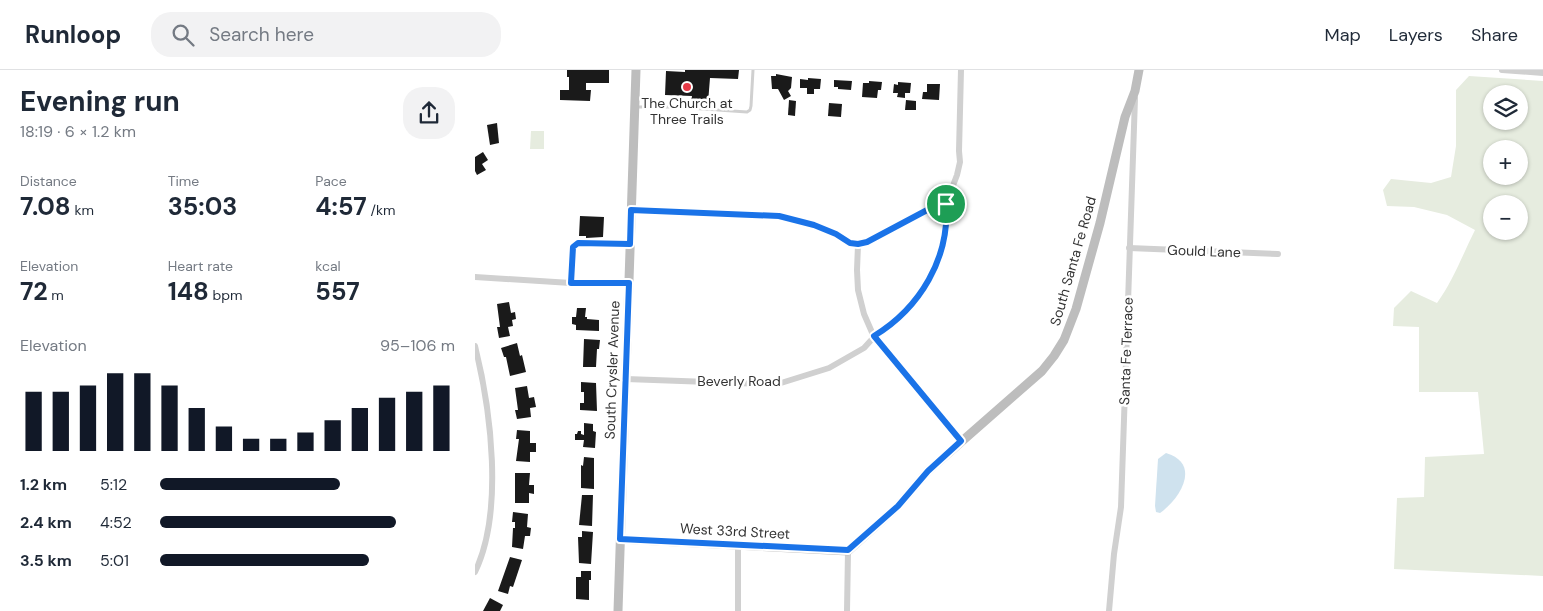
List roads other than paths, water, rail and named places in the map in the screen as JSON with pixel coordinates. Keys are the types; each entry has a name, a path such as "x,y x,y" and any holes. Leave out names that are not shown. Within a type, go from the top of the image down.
{"street":[{"name":"South Crysler Avenue","path":"618,611 636,70"},
{"name":"Beverly Road","path":"626,379 767,384 781,382 829,368 864,348 874,336 890,327 905,314 919,296 941,252 947,218 946,204 960,162 961,70"},
{"name":"South Santa Fe Road","path":"848,550 898,506 928,471 1042,371 1064,340 1100,223 1125,117 1135,91 1139,70"},
{"path":"1502,70 1543,73"},
{"name":"Santa Fe Terrace","path":"1109,611 1114,554 1121,507 1135,91"},
{"path":"631,210 779,216 814,225 836,234 850,243 858,244 867,242 929,209 946,204"},
{"path":"858,244 858,290 874,336 961,441"},
{"name":"Gould Lane","path":"1129,248 1278,254"},
{"path":"475,277 571,283 629,283"},
{"path":"475,346 482,374 490,429 492,505 487,536 475,572"},
{"name":"West 33rd Street","path":"620,539 848,550"},
{"path":"737,611 738,545"},
{"path":"847,611 848,550"}],"lane":[{"path":"635,108 674,107 747,112 751,106 753,70"},
{"path":"571,283 573,247 575,244 630,244"}],"water":[{"path":"1166,453 1177,458 1183,465 1185,473 1180,491 1160,513 1156,512 1155,506 1158,459"}],"place":[{"name":"The Church at Three Trails","path":"687,87"}]}
